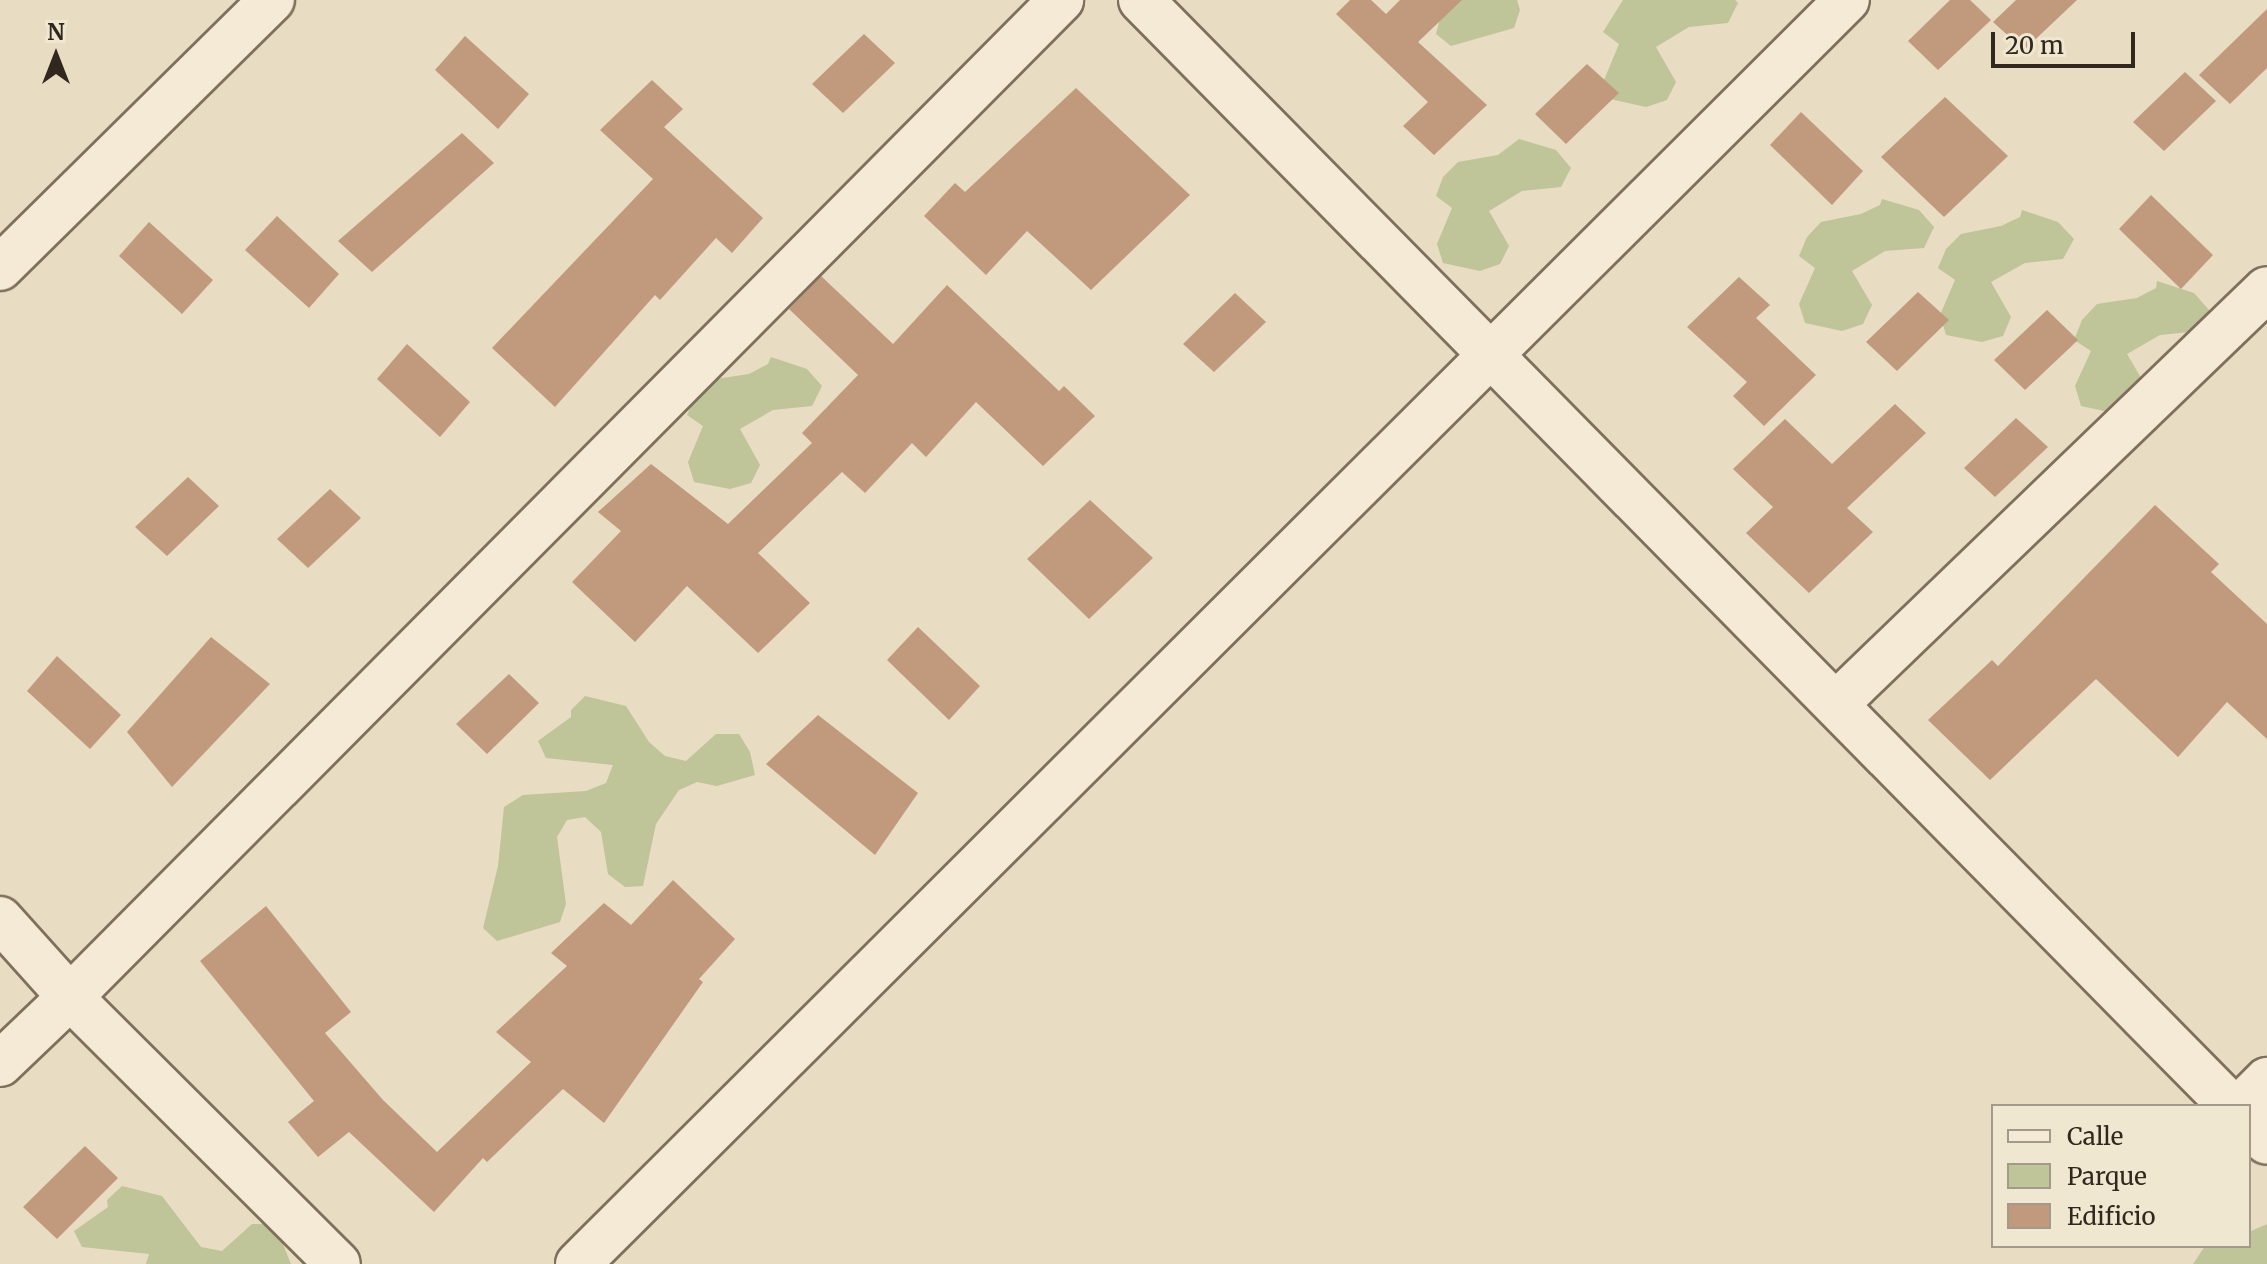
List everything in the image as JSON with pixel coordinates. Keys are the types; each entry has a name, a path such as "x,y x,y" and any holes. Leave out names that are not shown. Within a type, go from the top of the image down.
{"street":[{"path":"0,268 272,0"},
{"path":"0,1064 1061,0"},
{"path":"1141,0 2229,1104"},
{"path":"578,1264 1847,0"},
{"path":"1836,704 2267,289"},
{"path":"0,919 70,997 338,1264"},
{"path":"2243,1104 2267,1080"},
{"path":"2251,1126 2267,1142"}],"green space":[{"path":"1445,0 1517,0 1520,10 1514,28 1451,46 1436,34"},
{"path":"1623,0 1735,0 1738,3 1728,23 1689,27 1656,47 1676,82 1667,100 1646,107 1610,99 1604,80 1619,44 1603,32"},
{"path":"1519,139 1556,150 1571,168 1561,187 1522,191 1489,211 1509,246 1500,264 1480,271 1443,263 1437,244 1452,208 1436,196 1443,177 1458,162 1498,155"},
{"path":"1882,199 1919,210 1934,227 1924,248 1885,251 1852,271 1872,305 1863,324 1842,331 1805,323 1799,304 1815,268 1799,256 1807,237 1821,222 1861,214 1880,205"},
{"path":"2022,210 2058,222 2074,239 2063,259 2025,263 1991,282 2011,317 2003,336 1982,342 1946,335 1940,315 1955,280 1938,268 1946,249 1961,234 2001,226 2020,217"},
{"path":"2157,281 2194,293 2209,310 2199,331 2160,335 2127,354 2147,388 2118,414 2081,406 2075,386 2091,351 2074,340 2082,320 2097,304 2137,298 2156,288"},
{"path":"771,357 807,369 822,386 812,406 773,410 740,429 760,465 751,483 730,489 694,482 688,462 703,426 687,415 695,396 709,380 749,374 768,364"},
{"path":"585,696 626,706 649,742 665,756 686,761 716,734 739,734 750,752 755,775 717,786 697,782 679,790 656,824 643,886 625,887 608,874 601,832 585,817 567,820 557,837 566,904 560,922 497,941 483,928 498,866 504,807 523,795 586,791 606,783 613,765 546,758 538,741 571,717 571,710"},
{"path":"122,1186 162,1196 201,1247 222,1251 252,1224 275,1224 291,1264 146,1264 149,1254 82,1247 74,1231 108,1207 107,1200"},
{"path":"2267,1224 2267,1264 2193,1264 2204,1248 2251,1248 2251,1231"}],"building":[{"path":"1350,0 1371,0 1386,14 1400,0 1462,0 1418,42 1487,105 1434,155 1403,126 1428,102 1336,14"},
{"path":"1950,0 1970,0 1991,20 1938,70 1908,41"},
{"path":"2016,0 2077,0 2024,50 1993,22"},
{"path":"2267,9 2267,68 2230,104 2199,75"},
{"path":"864,34 895,63 843,113 812,84"},
{"path":"465,36 529,94 498,129 435,70"},
{"path":"1587,64 1619,93 1566,144 1535,114"},
{"path":"2185,72 2216,101 2164,151 2133,122"},
{"path":"652,80 683,109 664,127 763,218 732,253 716,238 660,300 655,295 555,407 492,348 653,179 600,130"},
{"path":"1076,88 1190,195 1091,290 1027,231 986,275 924,216 955,183 965,192"},
{"path":"1945,97 2008,156 1944,217 1881,157"},
{"path":"1801,112 1863,171 1832,205 1770,145"},
{"path":"462,133 494,163 372,272 338,241"},
{"path":"2151,195 2213,255 2181,289 2119,229"},
{"path":"277,216 339,274 309,308 245,250"},
{"path":"149,222 213,280 182,314 119,256"},
{"path":"821,276 893,344 947,285 1059,391 1064,386 1095,416 1043,466 976,402 926,457 912,443 865,493 842,472 758,553 810,603 758,653 687,586 635,642 572,582 621,531 598,512 651,464 728,524 812,443 802,433 858,375 789,309"},
{"path":"1739,277 1770,305 1756,318 1816,375 1764,426 1733,396 1747,382 1687,327"},
{"path":"1918,292 1949,320 1897,371 1866,342"},
{"path":"1235,293 1266,322 1214,372 1183,344"},
{"path":"2047,310 2078,340 2025,390 1994,360"},
{"path":"407,344 470,402 440,437 377,379"},
{"path":"1895,404 1926,433 1847,508 1873,532 1809,593 1746,533 1773,507 1733,469 1785,419 1832,464"},
{"path":"2016,418 2048,447 1995,497 1964,468"},
{"path":"188,477 219,506 167,556 135,527"},
{"path":"330,489 361,518 308,568 277,539"},
{"path":"1090,500 1153,558 1089,619 1027,559"},
{"path":"2155,505 2219,564 2211,572 2267,624 2267,739 2227,702 2178,757 2096,679 1990,780 1928,720 1992,660 1998,666"},
{"path":"918,627 980,686 949,720 887,660"},
{"path":"211,637 270,684 172,787 127,732"},
{"path":"57,656 121,715 90,749 27,691"},
{"path":"509,674 539,703 487,754 456,724"},
{"path":"818,715 918,793 875,855 766,764"},
{"path":"673,880 735,939 699,979 703,982 604,1123 563,1089 487,1162 483,1158 434,1212 349,1132 318,1157 288,1122 314,1101 200,961 266,906 351,1012 325,1033 383,1100 437,1152 531,1062 496,1032 567,966 551,953 604,903 631,925"},
{"path":"85,1146 118,1178 57,1239 23,1207"}]}
